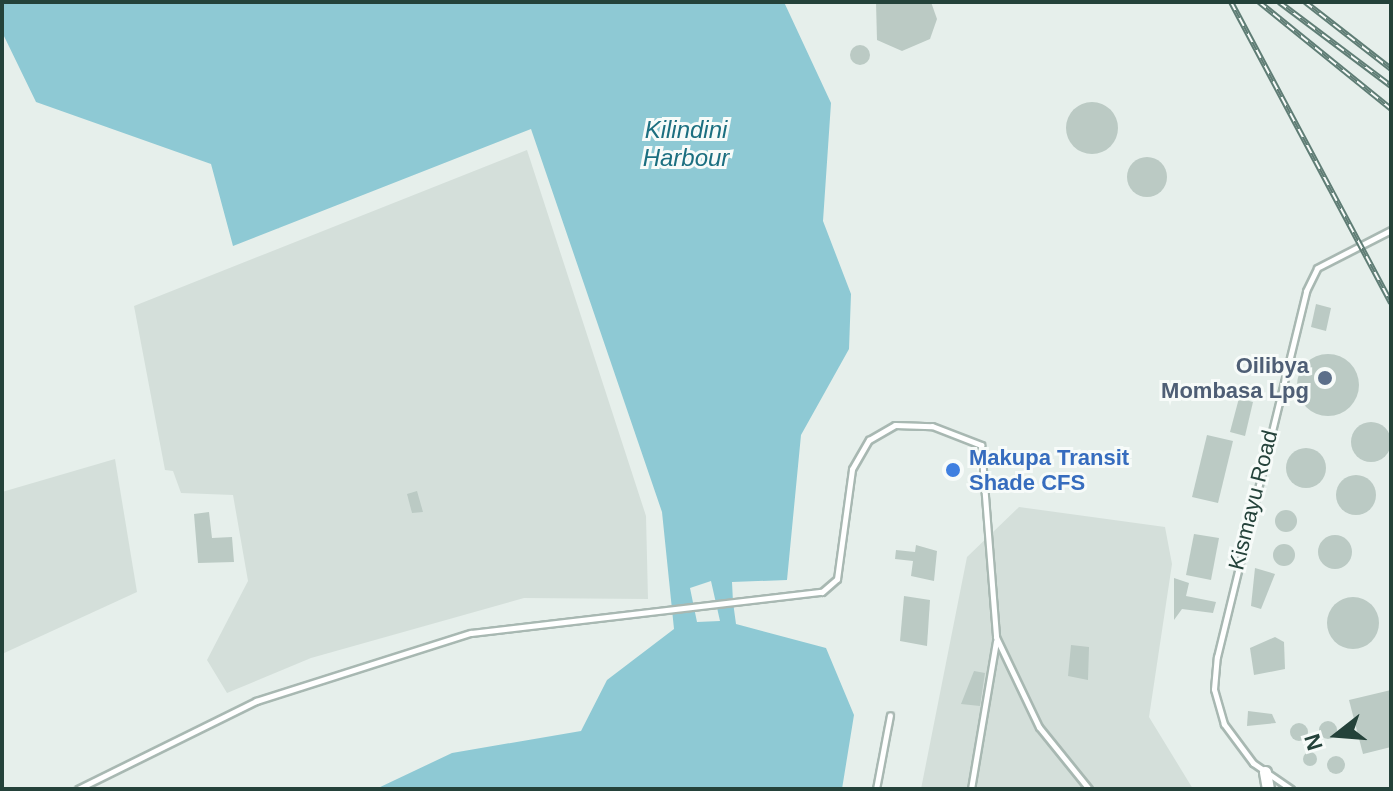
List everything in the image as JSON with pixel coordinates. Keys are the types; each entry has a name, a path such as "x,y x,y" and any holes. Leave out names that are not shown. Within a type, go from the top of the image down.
{"street":[{"path":"1265,772 1268,789"}],"lane":[{"name":"Kismayu Road","path":"1291,789 1265,772 1239,748 1217,705 1225,611 1306,291 1317,268 1391,230"},
{"path":"78,789 207,721 369,660 518,623 733,602 832,587 852,469 869,440 895,425 932,426 983,449 996,637 994,684 971,789"},
{"path":"996,637 1039,727 1089,789"},
{"path":"876,789 890,715"}],"shaded area":[{"path":"527,150 646,516 648,599 524,598 311,658 227,693 207,660 248,581 233,495 181,493 173,471 165,470 134,306"},
{"path":"115,459 137,592 2,654 2,492"},
{"path":"1019,507 1165,527 1172,564 1149,717 1193,789 921,789 967,557"}],"water":[{"name":"Kilindini Harbour","path":"2,2 784,2 831,103 823,221 851,294 849,349 801,435 787,580 732,582 733,602 736,624 826,648 854,715 842,789 376,789 452,753 581,731 607,680 674,629 662,512 531,129 233,246 211,164 36,102 2,32","holes":["711,581 720,621 697,622 690,588"]}],"building":[{"path":"876,2 931,2 937,19 930,39 902,51 877,40"},
{"path":"856,45 864,45 870,55 864,65 856,65 850,59 850,51"},
{"path":"1092,102 1111,109 1118,128 1111,147 1092,154 1073,147 1066,128 1073,109"},
{"path":"1147,157 1161,163 1167,177 1161,191 1147,197 1133,191 1127,177 1133,163"},
{"path":"1316,304 1331,308 1326,331 1311,327"},
{"path":"1328,354 1340,356 1350,363 1357,373 1357,397 1350,407 1340,414 1328,416 1316,414 1306,407 1299,397 1297,385 1299,373 1306,363 1316,356"},
{"path":"1239,398 1253,402 1245,436 1230,432"},
{"path":"1371,422 1385,428 1391,442 1385,456 1371,462 1357,456 1351,442 1357,428"},
{"path":"1207,435 1233,441 1218,503 1192,497"},
{"path":"1306,448 1320,454 1326,468 1320,482 1306,488 1292,482 1286,468 1292,454"},
{"path":"1356,475 1370,481 1376,495 1370,509 1356,515 1342,509 1336,495 1342,481"},
{"path":"417,491 423,512 412,513 407,494"},
{"path":"1286,510 1294,513 1297,521 1294,529 1286,532 1278,529 1275,521 1278,513"},
{"path":"209,512 212,538 232,537 234,562 198,563 194,514"},
{"path":"1194,534 1219,538 1211,580 1186,575"},
{"path":"1335,535 1347,540 1352,552 1347,564 1335,569 1323,564 1318,552 1323,540"},
{"path":"1284,544 1292,547 1295,555 1292,563 1284,566 1276,563 1273,555 1276,547"},
{"path":"916,545 937,551 934,581 911,576 913,561 895,559 896,550 915,552"},
{"path":"1255,568 1275,574 1261,609 1251,606"},
{"path":"1174,578 1189,583 1186,596 1216,602 1213,613 1182,609 1174,620"},
{"path":"904,596 930,600 927,646 900,641"},
{"path":"1353,597 1371,605 1379,623 1371,641 1353,649 1335,641 1327,623 1335,605"},
{"path":"1275,637 1284,642 1285,669 1254,675 1250,648"},
{"path":"1071,645 1089,647 1088,680 1068,676"},
{"path":"974,671 985,673 980,706 961,704"},
{"path":"1391,690 1391,747 1363,754 1349,700"},
{"path":"1248,711 1272,714 1276,723 1247,726"},
{"path":"1328,721 1337,730 1328,739 1319,730"},
{"path":"1299,723 1308,732 1299,741 1290,732"},
{"path":"1310,752 1317,759 1310,766 1303,759"},
{"path":"1336,756 1345,765 1336,774 1327,765"}],"railway":[{"path":"1231,2 1391,303"},
{"path":"1259,2 1391,109"},
{"path":"1279,2 1391,86"},
{"path":"1305,2 1391,69"}],"place":[{"name":"Oilibya Mombasa Lpg","path":"1325,378"},
{"name":"Makupa Transit Shade CFS","path":"953,470"}]}
